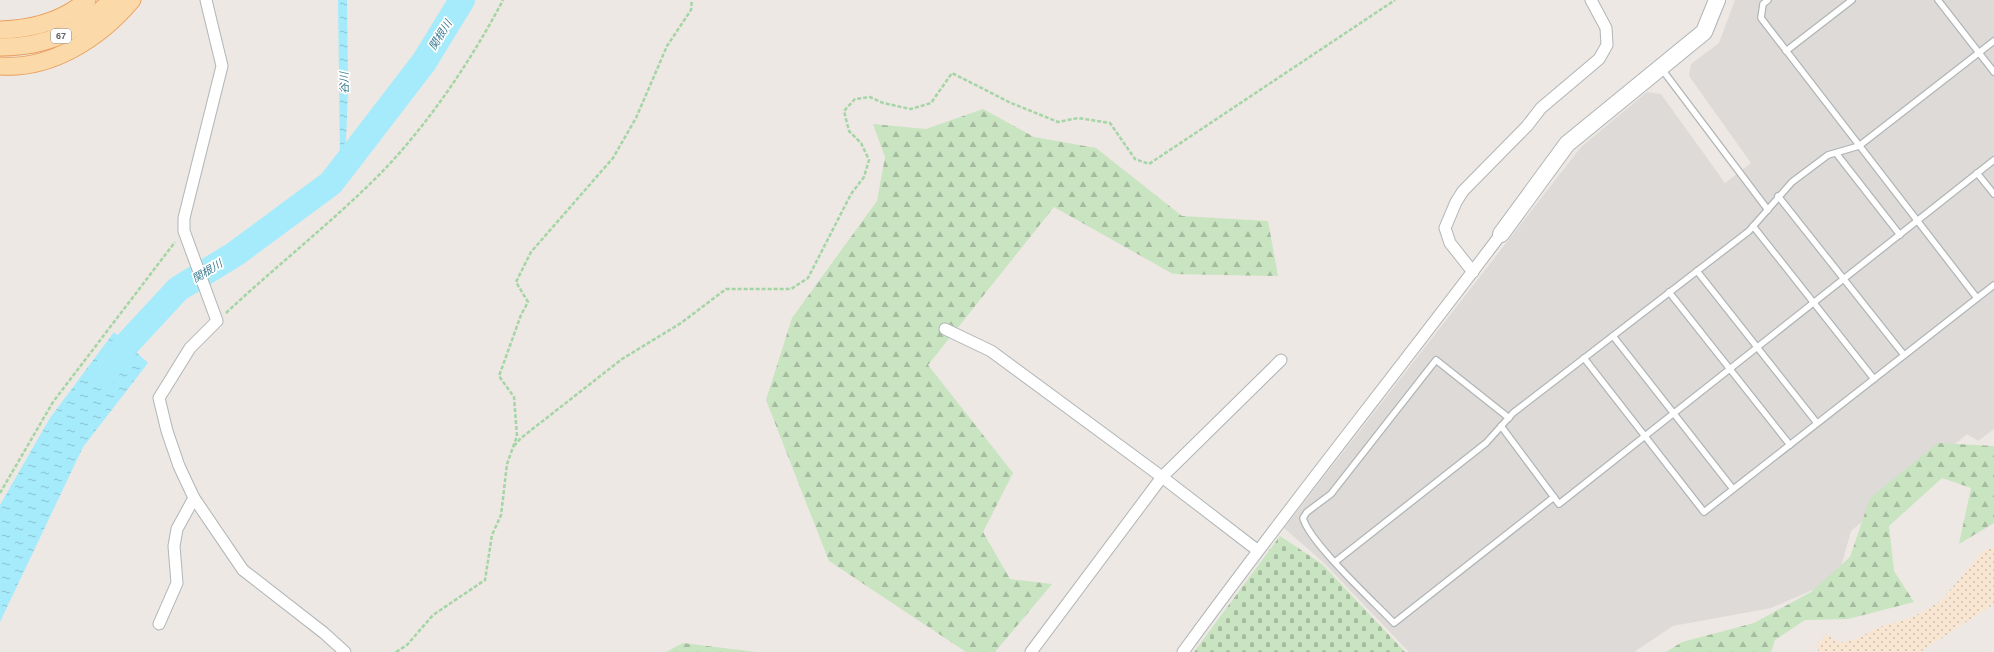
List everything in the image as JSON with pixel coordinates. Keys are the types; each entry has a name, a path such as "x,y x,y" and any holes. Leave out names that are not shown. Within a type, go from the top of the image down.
{"main road":[{"path":"0,30 32,27 55,21 87,0"},
{"name":"67","path":"0,47 30,46 51,41 84,23 112,0"},
{"path":"0,66 23,66 50,58 74,48 100,32 132,0"}],"street":[{"path":"206,0 222,66 184,218 185,234 216,319 190,348 159,398 176,459 194,498 243,570 324,633 344,652"},
{"path":"1473,272 1450,243 1445,228 1456,202 1463,191 1527,126 1541,108 1599,59 1607,45 1606,28 1591,0"},
{"path":"1183,652 1257,550 1372,404 1473,272 1567,144 1704,32 1717,0"},
{"path":"945,329 991,351 1257,550"},
{"path":"1031,652 1162,478 1281,360"},
{"path":"158,624 177,583 174,546 177,529 194,498"}],"lane":[{"path":"1768,0 1763,4 1761,18 1977,298"},
{"path":"1786,51 1852,0"},
{"path":"1938,0 1994,72"},
{"path":"1335,562 1486,444 1509,418 1753,226 1792,182 1828,155 1859,146 1994,40"},
{"path":"1661,68 1768,210"},
{"path":"1836,153 1900,235"},
{"path":"1501,426 1559,504 1994,160"},
{"path":"1978,174 1994,194"},
{"path":"1779,196 1904,355"},
{"path":"1753,226 1874,379"},
{"path":"1697,270 1817,423"},
{"path":"1584,358 1704,512 1994,285"},
{"path":"1669,292 1790,445"},
{"path":"1613,336 1733,489"},
{"path":"1509,418 1436,360 1332,494 1307,512 1303,518 1305,525 1335,562 1394,623 1554,497"}],"path":[{"path":"216,319 319,232 380,174 417,130 449,88 471,55 503,0"},
{"path":"396,652 406,645 433,615 485,580 492,535 501,515 507,464 517,436 514,397 500,376 521,315 528,302 516,282 531,252 613,158 636,118 667,46 691,10 692,0"},
{"path":"514,446 521,438 622,359 681,323 726,289 791,289 808,278 851,194 864,177 869,160 861,143 849,131 844,111 855,99 870,97 883,103 911,109 932,103 952,73 1011,103 1058,122 1078,118 1110,122 1135,159 1149,164 1395,0"},
{"path":"0,493 53,402 185,234"}],"shaded area":[{"path":"1735,0 1994,0 1994,429 1978,441 1967,434 1851,531 1841,567 1815,589 1771,608 1673,626 1634,652 1409,652 1323,562 1284,528 1581,147 1647,92 1661,94 1725,183 1751,163 1689,76 1691,64 1719,43"}],"green space":[{"path":"983,109 1034,137 1096,148 1182,216 1268,221 1278,276 1173,274 1054,207 928,365 1013,473 983,532 1010,579 1052,584 995,652 966,652 829,561 766,400 792,318 877,201 885,157 873,124 926,129"},
{"path":"1938,443 1994,446 1994,523 1959,544 1971,488 1942,478 1889,526 1894,571 1914,602 1848,619 1805,620 1775,640 1771,652 1666,652 1682,642 1754,623 1811,592 1850,557 1870,498"},
{"path":"1280,536 1322,564 1405,652 1194,652"},
{"path":"683,643 756,652 666,652"}],"sand":[{"path":"1994,547 1994,604 1920,652 1819,652 1816,645 1827,634 1840,643 1858,638 1879,627 1913,617 1941,601 1983,551"}],"water":[{"name":"谷川","path":"338,0 347,0 348,88 345,170 340,162"},
{"path":"114,332 148,363 83,447 0,622 0,505 50,418"}],"waterway":[{"name":"関根川","path":"106,372 113,359 178,289 235,254 331,183 424,62 462,0"}]}
